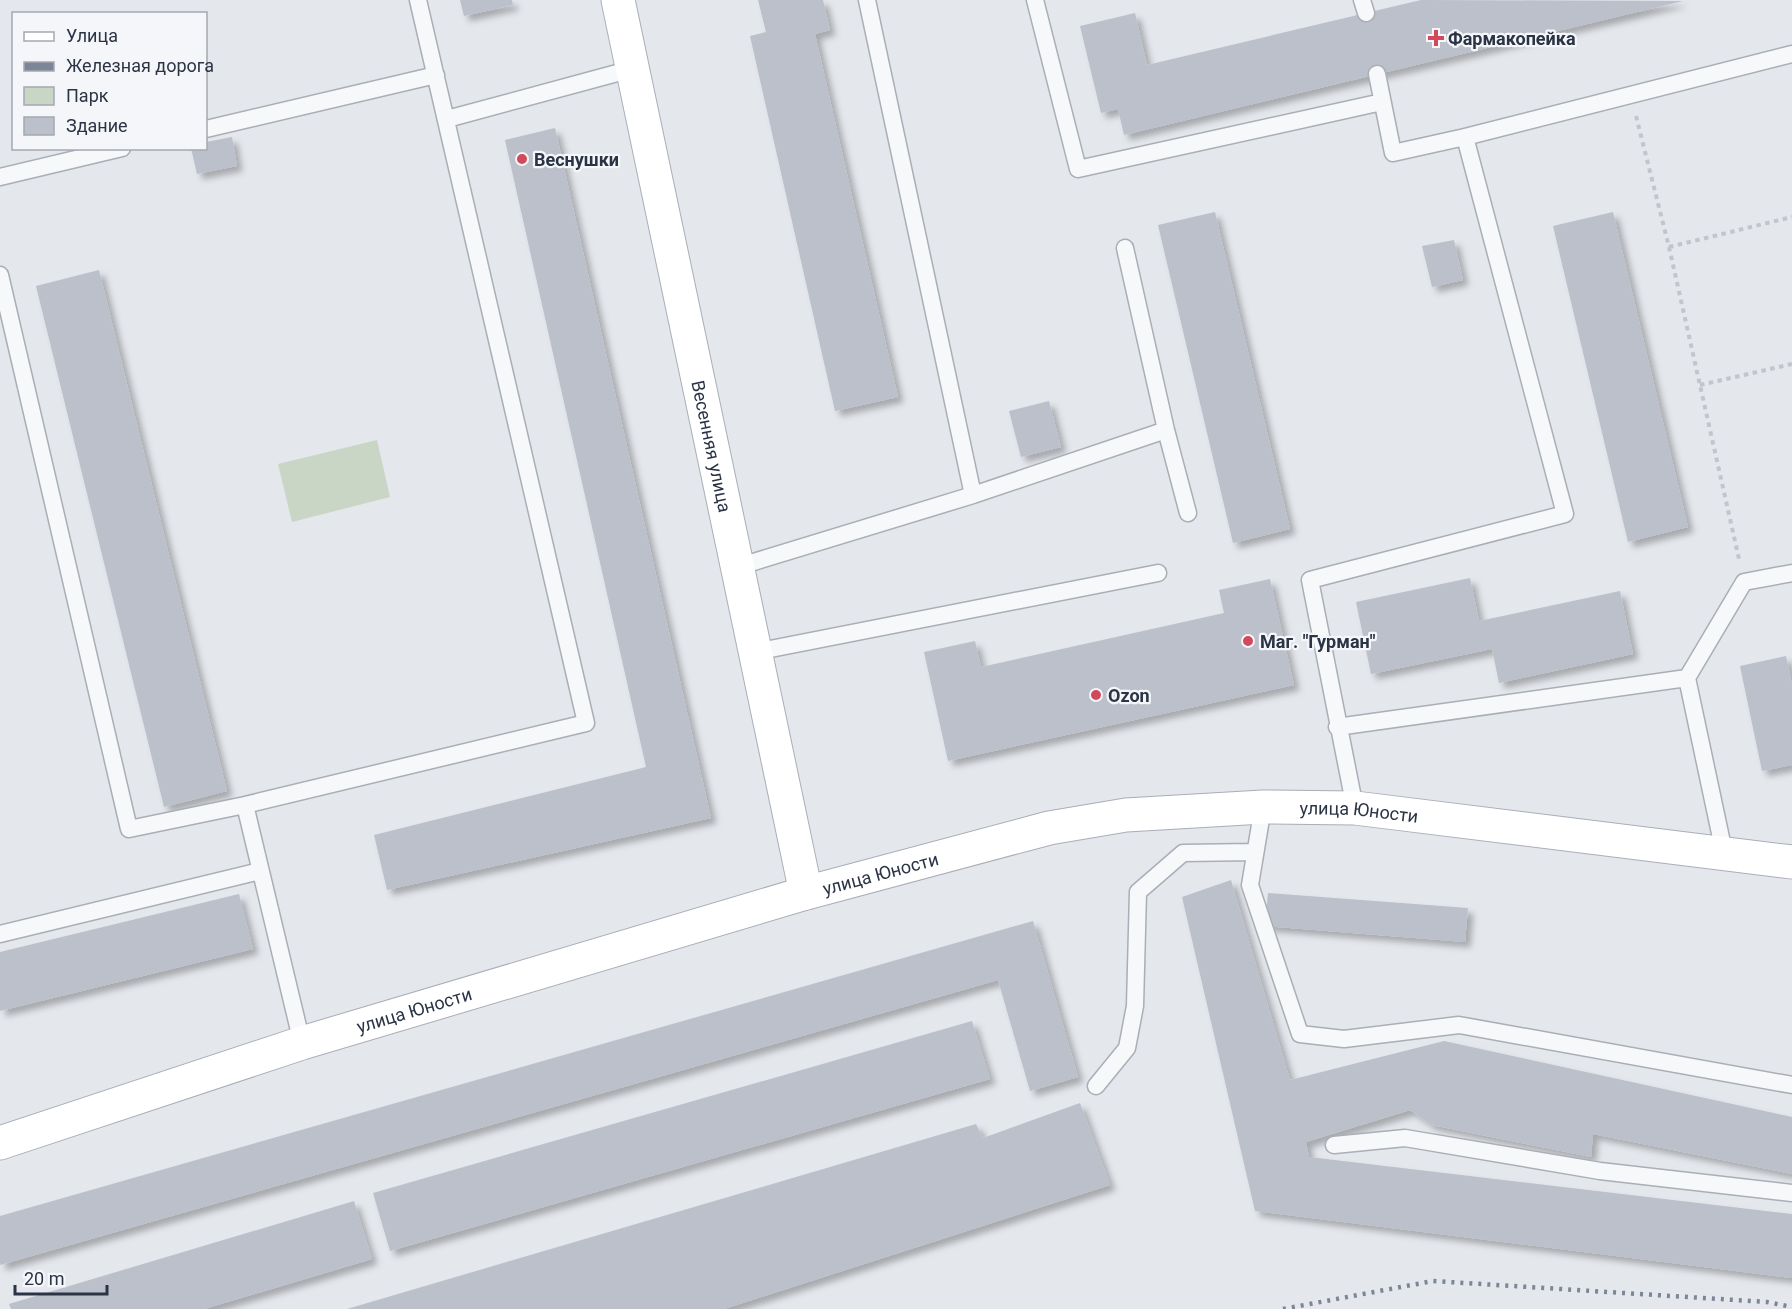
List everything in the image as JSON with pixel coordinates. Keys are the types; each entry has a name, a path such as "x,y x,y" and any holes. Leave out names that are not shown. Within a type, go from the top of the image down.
{"street":[{"name":"Весенняя улица","path":"618,0 806,893"},
{"name":"улица Юности","path":"0,1143 302,1043 806,893 1049,828 1126,815 1263,807 1355,808 1792,862"}],"lane":[{"path":"0,275 129,829 245,805 586,723 418,0"},
{"path":"867,0 973,495"},
{"path":"1035,0 1078,169 1382,102"},
{"path":"1377,74 1393,153 1465,137 1792,54"},
{"path":"447,119 632,69"},
{"path":"207,129 435,75"},
{"path":"1355,808 1337,727 1310,580 1565,514 1465,137"},
{"path":"0,177 114,150"},
{"path":"1125,248 1166,430 1188,513"},
{"path":"737,567 973,495 1166,430"},
{"path":"755,652 1158,573"},
{"path":"1724,852 1688,678 1744,582 1792,573"},
{"path":"1337,727 1688,678"},
{"path":"245,805 302,1043"},
{"path":"1263,807 1250,885 1300,1034 1344,1039 1459,1025 1792,1085"},
{"path":"1096,1086 1127,1048 1136,1006 1138,892 1184,853 1254,852"},
{"path":"0,934 260,870"},
{"path":"1334,1145 1405,1138 1600,1171 1792,1194"}],"path":[{"path":"1630,95 1669,247 1744,582"},
{"path":"1669,247 1792,217"},
{"path":"1700,385 1792,364"}],"green space":[{"path":"377,440 390,497 292,522 278,464"}],"building":[{"path":"460,0 512,0 513,5 464,16"},
{"path":"758,0 823,0 830,30 815,34 898,397 835,411 750,36 766,32"},
{"path":"1421,0 1683,1 1124,135 1118,109 1101,113 1080,26 1135,13 1147,65"},
{"path":"555,128 711,818 387,890 374,835 646,767 505,140"},
{"path":"232,137 237,166 197,174 191,150 207,150 207,142"},
{"path":"1215,212 1290,529 1233,543 1158,225"},
{"path":"1613,212 1688,527 1628,542 1553,226"},
{"path":"1454,240 1463,280 1432,287 1422,246"},
{"path":"99,270 227,791 164,807 36,286"},
{"path":"1049,401 1061,447 1021,457 1009,411"},
{"path":"1470,578 1479,621 1620,591 1633,654 1499,683 1492,649 1371,674 1356,602"},
{"path":"1270,579 1294,685 948,761 924,652 975,641 981,667 1224,613 1219,590"},
{"path":"1786,656 1792,684 1792,765 1762,771 1740,666"},
{"path":"1231,880 1290,1080 1444,1041 1792,1117 1792,1174 1593,1134 1591,1157 1432,1125 1410,1110 1306,1142 1309,1157 1792,1214 1792,1278 1255,1211 1182,897"},
{"path":"1268,893 1468,908 1465,942 1265,926"},
{"path":"239,894 253,949 0,1011 0,952"},
{"path":"1033,921 1078,1077 1030,1091 998,980 0,1265 0,1216"},
{"path":"972,1021 990,1079 390,1251 373,1193"},
{"path":"1080,1103 1110,1185 724,1309 347,1309 976,1124 983,1138"},
{"path":"354,1201 372,1259 204,1309 11,1309 9,1304"}],"railway":[{"path":"1283,1309 1433,1281 1767,1302 1792,1307"}],"place":[{"name":"Фармакопейка","path":"1436,38"},
{"name":"Веснушки","path":"522,159"},
{"name":"Маг. \"Гурман\"","path":"1248,641"},
{"name":"Ozon","path":"1096,695"}]}
